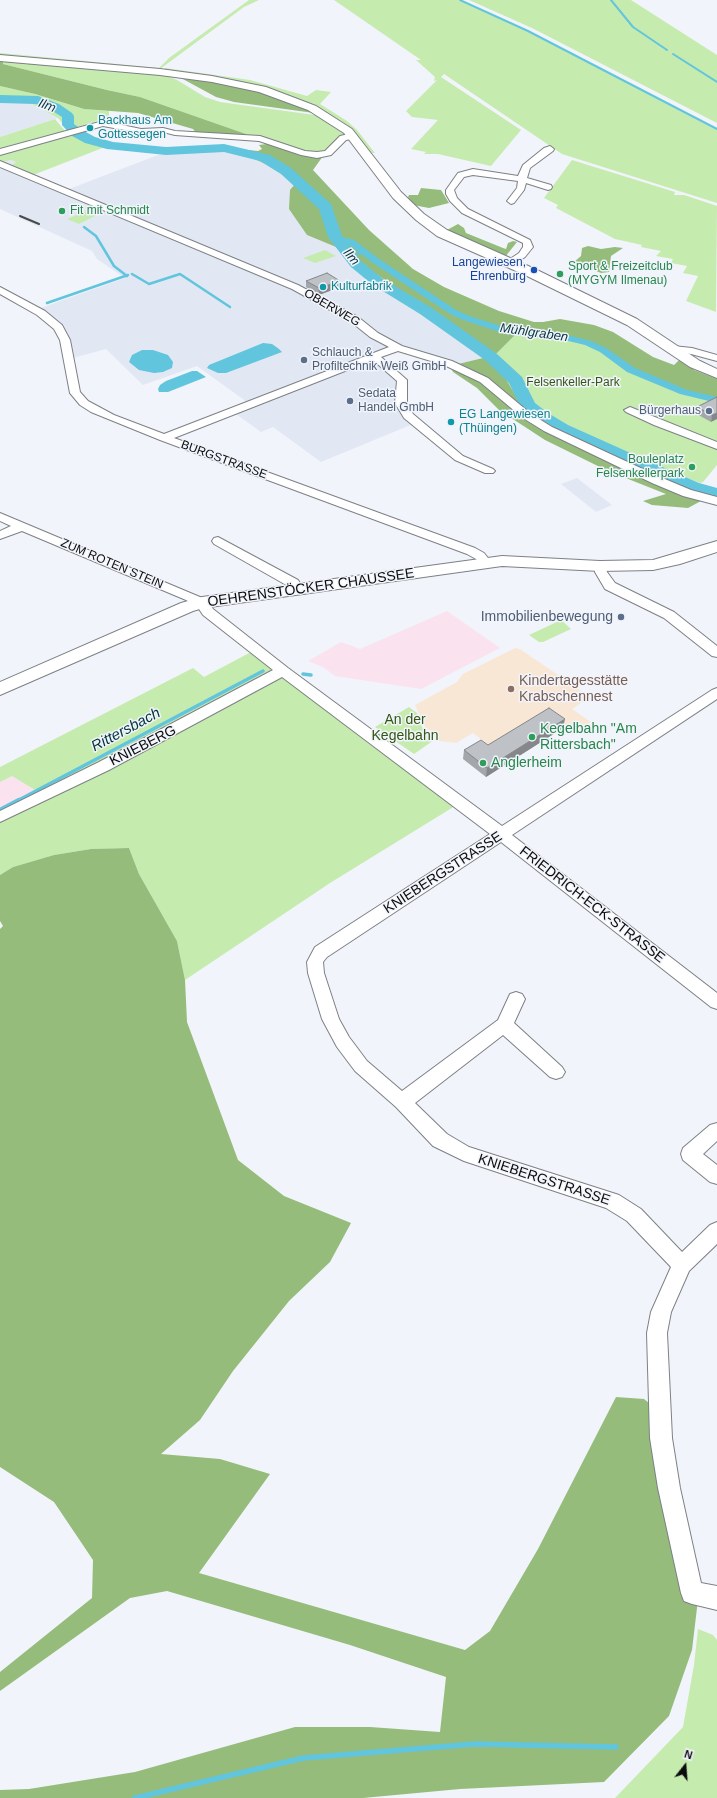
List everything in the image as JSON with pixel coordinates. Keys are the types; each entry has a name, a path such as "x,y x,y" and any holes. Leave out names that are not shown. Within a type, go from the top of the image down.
{"main road":[{"path":"0,58 152,71 228,81 262,89 295,100 320,112 350,133 398,195 420,217 454,239 510,263 632,322 695,364 717,374"},
{"name":"OEHRENSTÖCKER CHAUSSEE","path":"0,689 187,607 202,603 486,563 511,561 600,566 663,563 717,546"}],"street":[{"path":"0,152 103,123 141,131 163,130 174,133 266,140 304,153 317,155 328,153 350,133"},
{"path":"511,201 521,188 523,174 529,163 550,149"},
{"name":"OBERWEG","path":"0,164 295,287 354,319 374,335 398,348 466,371 484,380 528,416 548,429 686,493 717,501"},
{"path":"510,263 522,255 528,247 527,242 466,211 453,199 450,194 450,190 461,175 467,172 522,179 548,187"},
{"name":"BURGSTRASSE","path":"0,290 52,320 58,327 65,340 75,394 84,403 110,418 471,551 480,556 486,563"},
{"path":"164,438 398,348"},
{"path":"674,349 692,351 717,358"},
{"path":"374,356 402,380 401,404 408,416 422,429 460,458 489,471"},
{"path":"630,410 658,423 717,446"},
{"name":"ZUM ROTEN STEIN","path":"0,517 191,597 202,603"},
{"path":"0,535 22,526"},
{"path":"218,541 293,583 299,590"},
{"path":"600,566 601,572 610,586 669,615 694,633 717,653"},
{"name":"FRIEDRICH-ECK-STRASSE","path":"202,603 208,612 283,671 502,835 717,1002"},
{"name":"KNIEBERG","path":"0,817 131,752 283,671"},
{"name":"KNIEBERGSTRASSE","path":"682,1264 634,1215 612,1201 464,1153 440,1140 402,1102 361,1066 343,1042 331,1020 316,973 315,962 321,952 717,693"},
{"path":"402,1102 504,1025 516,999"},
{"path":"504,1025 556,1072"},
{"path":"716,1131 690,1154 717,1176"},
{"path":"717,1231 682,1264 660,1312 657,1334 661,1438 669,1488 692,1593 717,1598"}],"shaded area":[{"path":"0,102 32,104 58,118 0,137"},
{"path":"237,151 283,172 296,183 307,235 336,247 438,316 487,357 450,366 400,345 368,353 375,361 400,381 413,424 321,462 273,427 261,432 229,409 247,402 197,366 143,385 106,349 73,358 69,342 38,309 125,278 97,259 92,251 0,209 0,161 3,162 11,160 16,162 12,165 69,189 158,155 182,152"},
{"path":"577,478 612,505 596,512 561,484"},
{"path":"447,611 500,648 421,689 335,676 323,667 308,661 341,642 360,649"},
{"name":"Kindertagesstätte Krabschennest","path":"515,648 520,649 590,697 572,709 591,722 573,735 547,717 490,746 473,733 456,743 440,741 429,733 431,731 425,727 415,705 457,682 463,674"},
{"path":"12,776 41,793 0,814 0,782"}],"green space":[{"path":"249,0 259,0 244,7 160,69 0,56 0,53 159,68 169,58"},
{"path":"334,0 458,0 527,31 717,130 717,203 562,154 444,74 441,77 521,130 491,166 438,154 424,154 426,152 411,149 438,120 412,117 406,111 437,80 434,81 435,77 416,60 421,60"},
{"path":"469,0 631,0 717,55 717,81 712,79 717,83 717,123 532,28"},
{"path":"0,59 57,65 49,66 3,62 3,64 140,97 246,134 250,137 197,134 193,129 138,113 84,109 35,94 0,86"},
{"path":"3,62 49,66 57,65 165,75 177,80 205,97 220,102 322,116 331,121 345,134 323,153 309,152 250,137 246,134 140,97 3,64"},
{"path":"165,68 250,80 307,96 316,90 331,92 320,104 347,121 357,130 375,153 372,153 347,125 315,104 166,71"},
{"path":"184,76 242,86 295,103 314,113 234,102 216,97 181,78"},
{"path":"0,86 35,94 84,109 109,111 109,117 68,130 58,118 32,104 0,102"},
{"path":"55,119 65,131 0,150 0,137"},
{"path":"73,135 82,140 105,147 33,175 12,165 16,162 11,160 3,162 0,161 0,153"},
{"path":"274,143 323,156 313,170 369,230 413,269 444,287 499,311 534,322 560,319 594,325 613,332 653,357 674,365 681,358 694,370 717,379 717,402 683,393 629,371 601,351 587,344 570,338 550,335 516,334 493,357 520,403 511,412 548,433 643,478 701,501 688,508 652,505 643,501 666,494 608,471 545,440 499,410 477,388 453,372 450,366 487,357 438,316 336,247 307,235 289,209 290,190 296,183 283,172 237,151 182,152 167,149 209,146 258,151 262,149 259,145"},
{"path":"572,160 675,192 674,195 684,195 717,206 716,312 686,301 698,276 683,273 687,266 671,263 673,259 656,256 661,251 615,239 556,208 558,205 544,198"},
{"path":"421,188 441,190 449,203 429,208 413,205 408,197 409,195 418,195"},
{"path":"86,211 97,215 79,224 67,219"},
{"path":"458,224 464,228 466,233 506,249 508,243 513,241 517,242 505,257 447,230"},
{"path":"588,246 601,249 615,247 623,248 611,256 609,272 601,273 574,262 581,256 582,248"},
{"path":"325,250 336,256 315,263 303,258"},
{"name":"Felsenkeller-Park","path":"516,334 550,335 570,338 601,351 629,371 683,393 717,402 717,465 703,482 700,483 566,427 520,403 493,357"},
{"path":"561,620 571,629 543,642 539,642 529,635"},
{"path":"253,651 364,740 455,806 330,883 185,980 177,941 139,874 129,848 91,849 54,855 13,867 0,875 0,814 40,793 12,776 0,782 0,767 193,668 204,677"},
{"name":"An der Kegelbahn","path":"409,707 417,713 426,735 434,740 414,754 375,727"},
{"path":"129,848 139,874 177,941 185,980 187,1022 238,1160 284,1196 351,1223 330,1262 289,1301 233,1371 200,1420 161,1454 220,1459 270,1474 199,1573 465,1650 490,1631 538,1549 616,1397 644,1399 659,1411 699,1591 692,1650 669,1716 604,1782 460,1789 363,1798 0,1798 0,1790 29,1789 135,1772 295,1727 370,1727 440,1732 446,1677 350,1645 167,1591 130,1598 0,1691 0,1672 92,1598 93,1560 54,1502 0,1467 0,929 3,926 0,921 0,875 13,867 54,855 91,849"},
{"path":"698,1629 713,1635 717,1640 717,1798 615,1798 683,1727 694,1665"}],"water":[{"path":"263,343 272,344 282,352 226,373 218,373 207,368 209,365"},
{"path":"142,350 153,350 168,355 173,362 172,368 163,372 154,373 139,370 129,362 132,355"},
{"path":"192,371 197,371 206,377 168,392 159,392 158,389 160,385 166,381"}],"building":[{"path":"327,273 340,281 319,288 306,281"},
{"path":"717,397 717,413 712,415 697,407"},
{"path":"549,708 565,719 487,768 464,750 481,740 488,745"}],"waterway":[{"path":"460,0 528,31 717,129"},
{"path":"611,0 633,27 667,50"},
{"path":"673,54 717,82"},
{"name":"Ilm","path":"0,99 38,100 55,107 68,116 68,125 77,133 90,140 112,146 166,151 224,148 265,158 286,171 326,207 335,237 356,264 378,282 426,311 491,357 516,381 528,406 542,417 562,429 692,487 717,494"},
{"path":"84,227 96,236 114,266 126,276"},
{"name":"Mühlgraben","path":"338,239 351,242 376,261 453,312 466,318 506,331 560,336 588,343 603,350 631,370 684,392 717,400"},
{"path":"351,256 363,252"},
{"path":"132,274 149,284 180,274 230,307"},
{"path":"47,303 126,276"},
{"name":"Rittersbach","path":"17,801 263,671"},
{"name":"Rittersbach","path":"303,674 311,675"},
{"name":"Rittersbach","path":"0,810 19,800"},
{"path":"135,1798 303,1758 475,1744 616,1747"}],"railway":[{"path":"20,216 39,224"}],"place":[{"name":"Backhaus Am Gottessegen","path":"90,128"},
{"name":"Fit mit Schmidt","path":"62,211"},
{"name":"Langewiesen, Ehrenburg","path":"534,270"},
{"name":"Sport & Freizeitclub (MYGYM Ilmenau)","path":"560,274"},
{"name":"Kulturfabrik","path":"323,287"},
{"name":"Schlauch & Profiltechnik Weiß GmbH","path":"304,360"},
{"name":"Sedata Handel GmbH","path":"350,401"},
{"name":"Bürgerhaus","path":"709,411"},
{"name":"EG Langewiesen (Thüingen)","path":"451,422"},
{"name":"Bouleplatz Felsenkellerpark","path":"692,467"},
{"name":"Immobilienbewegung","path":"621,617"},
{"name":"Kindertagesstätte Krabschennest","path":"511,689"},
{"name":"Kegelbahn \"Am Rittersbach\"","path":"532,737"},
{"name":"Anglerheim","path":"483,763"}]}
